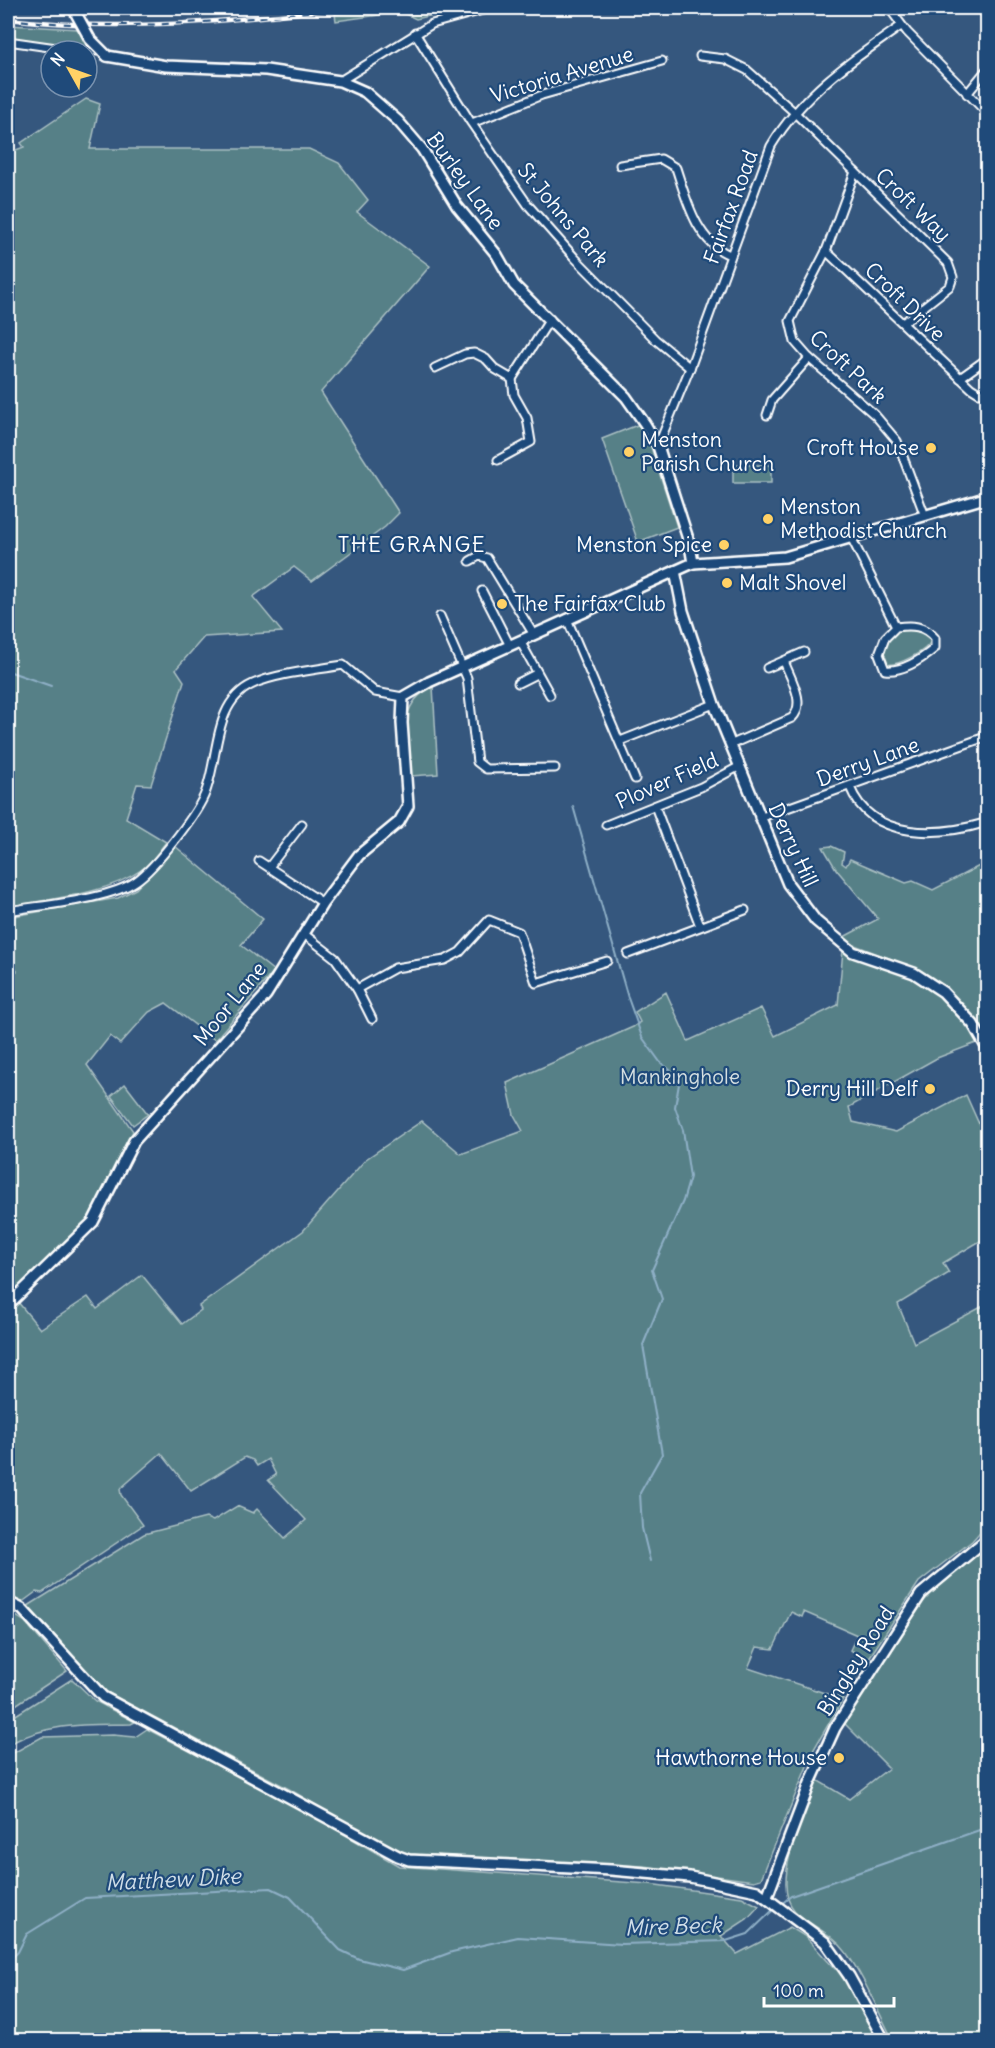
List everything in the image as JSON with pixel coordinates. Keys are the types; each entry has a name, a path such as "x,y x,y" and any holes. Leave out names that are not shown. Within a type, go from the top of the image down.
{"street":[{"path":"73,8 90,39 104,54"},
{"path":"340,81 432,24 490,8"},
{"path":"889,8 901,26 987,114"},
{"name":"Fairfax Road","path":"658,446 690,368 771,146 794,112 815,90 901,26"},
{"name":"St Johns Park","path":"415,33 507,178 554,235 657,340 690,368"},
{"path":"8,41 39,45"},
{"path":"99,53 104,54"},
{"name":"Burley Lane","path":"104,54 166,66 266,70 340,81 365,92 398,121 422,149 457,206 497,255 514,285 626,397 658,446 690,545 693,563"},
{"name":"Croft Way","path":"700,56 725,58 747,70 794,112 953,270 950,286 903,323"},
{"name":"Victoria Avenue","path":"471,123 530,98 662,61"},
{"path":"967,94 987,68"},
{"path":"620,165 661,159 676,168 690,210 698,226 721,251 730,255"},
{"name":"Croft Park","path":"855,172 826,251 790,321 795,342 809,358 875,415 897,441 925,516"},
{"name":"Croft Drive","path":"826,251 960,378 979,393 987,392"},
{"path":"498,460 527,446 531,439 527,418 514,395 512,379 550,319"},
{"path":"435,368 465,354 474,353 486,359 495,369 512,379"},
{"path":"767,415 772,400 809,358"},
{"path":"960,378 987,358"},
{"path":"8,911 114,891 136,881 148,870 196,810 207,786 225,710 253,684 343,665 375,692 403,697 534,634 693,563 785,557 852,539 987,497"},
{"path":"852,539 896,627"},
{"path":"470,561 479,556 487,558 534,634"},
{"name":"Derry Hill","path":"675,571 683,611 714,704 788,884 816,921 853,952 914,973 943,992 973,1024 987,1050"},
{"path":"482,591 515,644 536,674 541,676 550,695"},
{"path":"440,616 467,678 477,762 486,769 555,768"},
{"path":"567,619 635,779"},
{"path":"908,625 929,631 935,638 935,648 923,658 894,671 885,670 879,654 885,638 896,627 908,625"},
{"path":"767,668 804,652"},
{"path":"732,744 792,717 798,711 800,702 784,661"},
{"path":"518,683 536,674"},
{"name":"Moor Lane","path":"8,1305 93,1222 134,1141 266,994 324,903 359,855 399,822 408,806 402,723 403,697"},
{"path":"620,741 714,704"},
{"name":"Derry Lane","path":"759,818 987,736"},
{"name":"Plover Field","path":"606,825 701,787 740,766"},
{"path":"850,787 855,798 871,814 885,823 908,830 936,833 987,822"},
{"path":"655,806 700,926"},
{"path":"268,867 302,824"},
{"path":"259,861 324,903"},
{"path":"628,954 745,910"},
{"path":"357,989 395,969 445,960 460,952 489,920 519,932 536,983 607,961"},
{"path":"304,934 335,958 357,989 372,1018"},
{"name":"Bingley Road","path":"767,1897 802,1804 835,1728 921,1594 987,1538"},
{"path":"8,1602 22,1609 103,1697 398,1856 409,1860 611,1870 690,1877 742,1887 767,1897 810,1929 830,1949 849,1976 884,2040"}],"green space":[{"path":"385,8 464,8 416,19 401,12 336,21 335,14"},
{"path":"8,25 78,29 83,39 39,39 39,42 8,38"},
{"path":"86,99 100,104 90,149 309,149 339,163 368,200 357,212 430,266 321,392 399,513 385,527 312,581 294,567 253,597 282,632 204,637 176,669 184,681 151,785 137,784 126,818 166,842 155,857 141,870 111,885 59,898 8,907 8,153 24,147 21,143"},
{"path":"640,424 650,444 677,527 638,542 602,439"},
{"path":"733,465 771,465 771,483 733,483"},
{"path":"906,628 929,635 931,641 924,649 911,657 897,663 886,664 884,654 889,639 896,632"},
{"path":"433,686 438,774 411,776 406,737 408,714 413,703 421,694"},
{"path":"175,846 263,919 241,945 274,971 215,1040 166,1003 149,1012 120,1044 110,1036 87,1065 133,1131 89,1225 8,1298 8,975 17,971 8,957 8,917 118,898 136,889"},
{"path":"831,846 844,852 842,863 846,866 850,859 906,883 913,881 933,890 987,862 987,1039 959,1001 932,977 840,939 878,919 836,869 823,847"},
{"name":"Mankinghole","path":"843,950 867,962 903,969 922,977 949,1003 979,1042 937,1058 849,1107 853,1122 896,1132 966,1095 987,1142 987,1237 943,1263 949,1273 898,1304 914,1343 987,1304 987,1524 972,1541 919,1582 869,1658 850,1650 857,1635 804,1612 802,1617 791,1612 773,1649 757,1647 748,1668 843,1699 814,1749 761,1879 754,1881 643,1866 405,1854 387,1847 289,1789 105,1691 28,1606 144,1534 206,1518 213,1521 237,1506 253,1513 257,1509 285,1538 306,1520 268,1480 276,1475 268,1459 257,1466 253,1460 245,1457 191,1491 161,1453 120,1489 121,1495 143,1525 42,1593 36,1592 21,1603 8,1597 8,1309 18,1302 40,1329 88,1297 97,1309 142,1275 182,1324 201,1310 199,1306 303,1231 366,1159 422,1121 461,1154 523,1131 514,1115 507,1083 633,1027 640,1022 635,1012 666,992 688,1041 761,1008 775,1036 838,1005"},
{"path":"125,1084 148,1114 133,1125 111,1096"},
{"path":"987,1546 987,2040 893,2040 865,1984 845,1951 795,1911 788,1899 786,1883 788,1865 798,1827 817,1780 849,1799 889,1768 844,1723 924,1601"},
{"path":"13,1614 25,1622 67,1671 8,1710 8,1620"},
{"path":"72,1679 95,1701 135,1722 55,1728 11,1743 8,1738 8,1720"},
{"path":"147,1729 292,1804 399,1866 649,1884 742,1897 759,1906 747,1919 721,1936 737,1954 790,1927 806,1937 835,1969 840,1969 879,2040 8,2040 8,1756 42,1737 113,1735 135,1737"}],"waterway":[{"path":"8,671 51,686"},
{"path":"573,806 628,998 642,1037 660,1062 680,1078 675,1107 683,1130 690,1177 683,1201 652,1270 662,1299 643,1345 662,1454 640,1493 642,1528 650,1561"},
{"name":"Mire Beck","path":"779,1906 791,1896 988,1827"},
{"name":"Mire Beck","path":"8,1962 18,1952 27,1934 85,1898 271,1888 290,1897 340,1950 359,1959 403,1970 452,1952 518,1937 622,1944 726,1941 748,1934 774,1909"}],"railway":[{"path":"8,19 91,25 174,24 340,8"}],"place":[{"name":"Croft House","path":"931,448"},
{"name":"Menston Parish Church","path":"629,452"},
{"name":"Menston Methodist Church","path":"768,519"},
{"name":"Menston Spice","path":"724,545"},
{"name":"Malt Shovel","path":"727,583"},
{"name":"The Fairfax Club","path":"502,604"},
{"name":"Derry Hill Delf","path":"930,1089"},
{"name":"Hawthorne House","path":"839,1758"}],"district":[{"name":"THE GRANGE","path":"412,544"}],"water label":[{"name":"Matthew Dike","path":"173,1879"}]}
